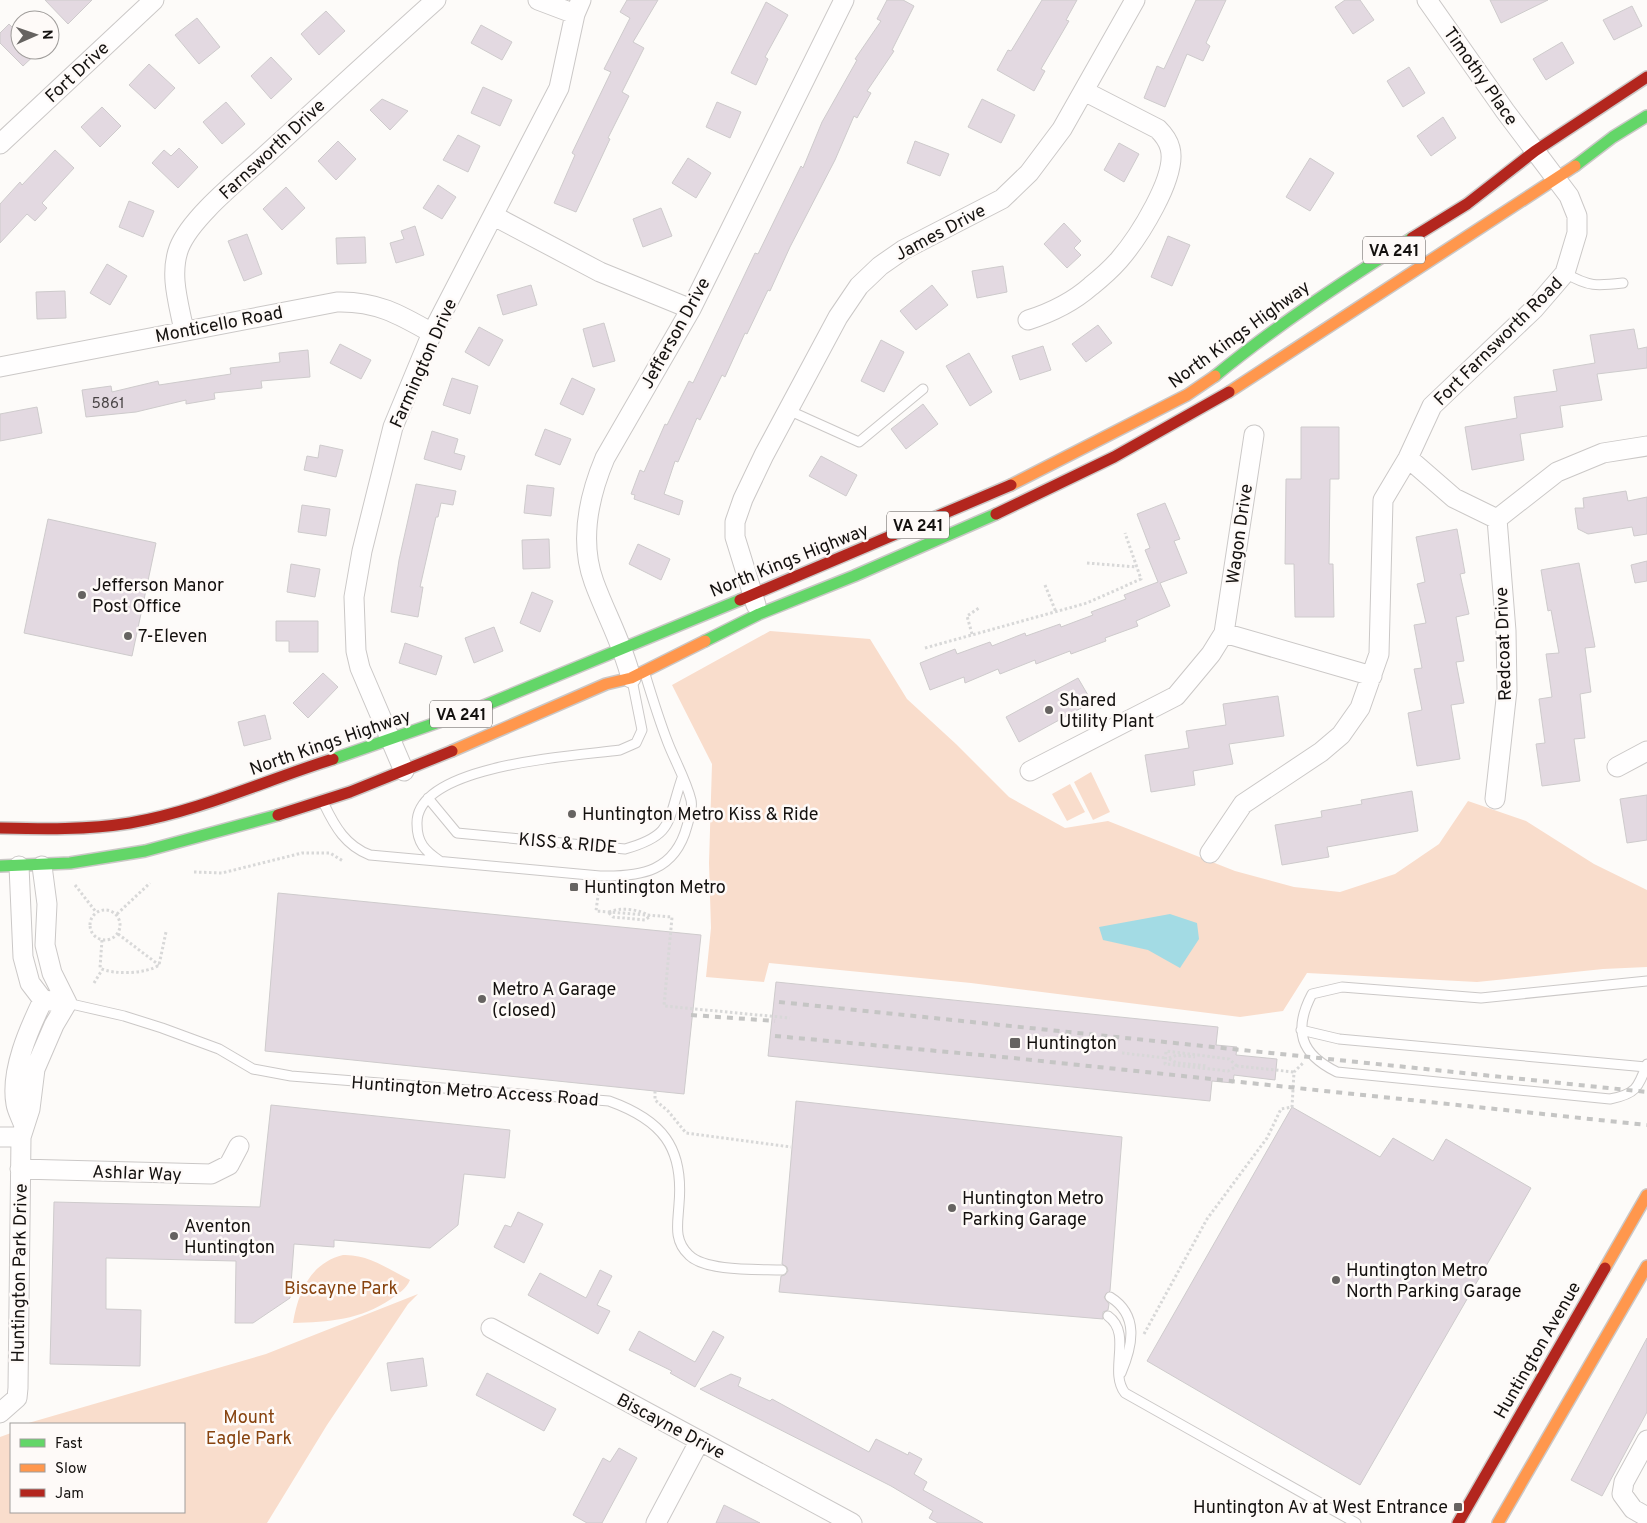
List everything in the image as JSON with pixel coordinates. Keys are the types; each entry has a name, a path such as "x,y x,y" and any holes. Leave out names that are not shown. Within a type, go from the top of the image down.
{"main road":[{"name":"North Kings Highway","path":"0,828 67,829 130,822 223,800 295,771 390,740 624,650 753,594 848,556 1015,483 1108,437 1204,385 1257,341 1342,283 1467,204 1534,151 1647,78"},
{"name":"VA 241","path":"0,866 19,861 41,861 145,851 265,820 323,802 404,771 606,684 638,674 759,614 854,576 1021,503 1192,415 1557,180 1612,137 1647,116"},
{"name":"Huntington Avenue","path":"1458,1523 1647,1195"},
{"path":"1498,1523 1647,1266"}],"street":[{"name":"Fort Drive","path":"0,144 154,0"},
{"name":"Farnsworth Drive","path":"184,331 174,275 176,258 186,234 196,220 436,0"},
{"path":"538,0 578,7"},
{"name":"Jefferson Drive","path":"638,674 624,650 593,581 587,536 590,507 596,480 605,458 691,309 844,0"},
{"name":"James Drive","path":"759,614 735,537 736,522 743,499 838,317 859,286 880,266 903,250 978,212 1014,190 1029,174 1062,129 1135,0"},
{"name":"Timothy Place","path":"1428,0 1534,151"},
{"name":"Farmington Drive","path":"404,771 360,668 356,651 354,597 362,552 393,427 432,333 559,88 578,7"},
{"path":"1028,320 1072,300 1090,287 1119,260 1160,197 1170,172 1171,149 1165,136 1158,129 1084,91"},
{"name":"Fort Farnsworth Road","path":"1210,852 1243,804 1321,752 1341,735 1360,708 1379,654 1383,500 1408,458 1432,406 1534,309 1565,273 1577,233 1578,216 1569,196 1534,151"},
{"path":"494,216 600,272 691,309"},
{"name":"Monticello Road","path":"0,367 302,308 352,302 386,308 432,333"},
{"name":"Wagon Drive","path":"1030,771 1176,696 1211,654 1224,633 1254,435"},
{"path":"1408,458 1454,498 1498,519 1557,472 1604,453 1647,446"},
{"name":"Redcoat Drive","path":"1495,799 1507,690 1506,631 1498,519"},
{"path":"1224,633 1372,676"},
{"path":"1617,767 1647,751"},
{"path":"19,861 23,958 30,983 43,1000 67,1003"},
{"path":"41,861 47,904 45,945 52,973 67,1003"},
{"name":"Huntington Park Drive","path":"0,1413 17,1398 18,1388 22,1131 16,1104 16,1082 21,1052 43,1000"},
{"name":"Huntington Park Drive","path":"22,1131 30,1109 35,1068 54,1025 67,1003"},
{"path":"0,1137 22,1131"},
{"name":"Ashlar Way","path":"20,1169 211,1174 229,1165 239,1146"},
{"name":"Biscayne Drive","path":"491,1328 852,1523"},
{"path":"1647,1440 1624,1482 1622,1494 1633,1509 1647,1517"},
{"path":"656,1523 699,1442"}],"lane":[{"path":"1565,273 1593,286 1624,282"},
{"path":"788,410 859,442 923,389"},
{"path":"323,802 339,831 359,851 382,857 600,876 628,876 647,872 665,864 676,851 684,837 691,802 638,674"},
{"path":"440,861 425,851 419,842 416,817 428,798 456,779 491,768 620,750 636,742 642,730 638,674"},
{"name":"KISS & RIDE","path":"428,798 457,833 625,849 648,842 661,834 669,820 682,778"},
{"path":"1301,1030 1339,1039 1646,1066 1638,1086 1627,1096 1610,1099 1337,1072 1321,1065 1308,1051 1301,1030 1302,1012 1312,994 1342,987 1482,998 1644,983"},
{"name":"Huntington Metro Access Road","path":"67,1003 124,1016 162,1028 219,1049 253,1069 291,1076 609,1101 634,1110 653,1123 670,1144 679,1170 679,1204 676,1228 680,1242 688,1255 712,1265 782,1270"},
{"path":"1110,1297 1125,1311 1131,1324 1132,1339 1128,1358 1118,1380"},
{"path":"1108,1316 1118,1327 1120,1339 1118,1380 1125,1393 1141,1404 1356,1523"}],"path":[{"path":"925,648 1087,603 1141,579 1125,533"},
{"path":"1086,563 1137,567"},
{"path":"1045,585 1056,612"},
{"path":"972,634 967,616 979,608"},
{"path":"194,872 222,873 302,853 330,853 343,861"},
{"path":"117,914 150,883"},
{"path":"74,884 96,912"},
{"path":"599,888 596,911 672,918 664,1006 676,1008 790,1018 678,1006 676,1008"},
{"path":"104,909 117,914 120,922 118,934 111,939 102,940 91,931 90,921 96,912 104,909"},
{"path":"102,970 107,972 149,971 158,965 166,932"},
{"path":"118,934 158,965"},
{"path":"102,940 100,968 102,970"},
{"path":"94,983 102,970"},
{"path":"1142,1338 1207,1219 1267,1138 1282,1109 1292,1107 1294,1072 1237,1066 1228,1068 1228,1070 1165,1064 1166,1052 1229,1061 1237,1066"},
{"path":"1122,1053 1166,1058"},
{"path":"1228,1068 1177,1063 1169,1058 1177,1055 1229,1061"},
{"path":"655,1090 655,1100 668,1111 686,1133 791,1146"}],"green space":[{"path":"770,631 870,639 907,699 1009,797 1065,828 1108,821 1235,871 1294,887 1340,892 1395,874 1439,844 1468,801 1526,821 1594,864 1647,890 1647,967 1603,969 1477,982 1307,973 1283,1011 1240,1017 971,983 769,963 764,982 706,977 711,928 709,863 712,764 672,685"},
{"path":"1091,772 1110,812 1093,820 1074,782"},
{"path":"1070,784 1085,812 1067,821 1052,794"},
{"name":"Biscayne Park","path":"343,1255 361,1257 386,1267 410,1280 391,1299 356,1316 332,1321 293,1323 302,1290 314,1272 332,1259"},
{"name":"Mount Eagle Park","path":"418,1294 408,1304 327,1425 267,1523 0,1523 0,1437 10,1433 10,1513 185,1513 185,1423 28,1423 266,1354"}],"water":[{"path":"1170,914 1197,923 1199,939 1180,968 1148,950 1103,940 1099,927"}],"building":[{"path":"45,0 92,0 68,24 60,16 60,10 55,10"},
{"path":"627,0 658,0 633,42 644,48 622,92 629,96 608,138 610,139 576,212 554,203 575,155 572,153 611,72 604,69 630,18 620,12"},
{"path":"887,0 903,0 914,6 892,50 894,51 867,91 871,93 857,118 854,116 835,160 790,247 770,291 768,290 747,334 745,333 725,377 722,375 700,420 697,418 678,462 675,461 664,494 683,501 679,515 634,499 635,495 631,494 640,470 644,472 665,424 667,425 689,381 693,383 755,253 758,254 801,166 803,168 822,122 857,60 855,59 881,21 877,19"},
{"path":"1042,0 1077,0 1066,20 1069,21 1041,69 1045,71 1034,91 997,70 1008,50 1011,51"},
{"path":"1196,0 1226,0 1206,43 1210,46 1203,61 1187,54 1165,107 1144,98 1157,66 1164,69"},
{"path":"1345,0 1360,0 1374,20 1353,34 1335,7"},
{"path":"1490,0 1548,0 1501,23"},
{"path":"766,2 788,15 765,57 768,59 756,85 731,73"},
{"path":"1632,6 1642,26 1614,40 1603,20"},
{"path":"326,11 345,31 319,55 301,34"},
{"path":"197,18 220,47 199,64 175,35"},
{"path":"10,25 10,53 0,43 0,33"},
{"path":"481,25 512,42 502,60 471,43"},
{"path":"1562,42 1574,63 1546,80 1533,59"},
{"path":"271,57 292,79 271,99 251,76"},
{"path":"17,60 29,60 23,66"},
{"path":"149,64 175,88 155,109 129,85"},
{"path":"1409,67 1425,93 1403,107 1387,81"},
{"path":"483,87 512,100 500,126 471,113"},
{"path":"382,99 408,111 390,130 370,110"},
{"path":"982,99 1015,115 1001,143 968,127"},
{"path":"226,102 245,124 222,144 203,122"},
{"path":"717,102 741,112 730,138 706,127"},
{"path":"102,107 121,126 100,147 81,127"},
{"path":"1443,117 1456,138 1431,156 1417,136"},
{"path":"458,135 480,146 468,172 443,160"},
{"path":"338,141 356,159 336,180 318,161"},
{"path":"915,141 949,154 940,176 907,163"},
{"path":"1119,143 1139,154 1124,182 1104,170"},
{"path":"179,148 198,167 178,188 152,163 164,150 171,156"},
{"path":"55,150 74,168 42,203 47,208 35,221 27,214 0,243 0,204 20,182 22,185"},
{"path":"688,158 711,173 696,198 672,183"},
{"path":"1310,158 1334,173 1310,211 1286,197"},
{"path":"438,185 456,197 442,219 423,208"},
{"path":"286,187 305,208 282,230 263,209"},
{"path":"129,201 154,211 143,237 119,227"},
{"path":"661,208 672,236 643,247 633,219"},
{"path":"1064,223 1081,241 1074,248 1081,255 1067,268 1044,244"},
{"path":"415,226 424,255 396,263 390,243 404,239 401,231"},
{"path":"247,234 262,274 244,281 228,241"},
{"path":"1168,236 1190,245 1172,286 1151,277"},
{"path":"365,237 366,263 337,264 336,238"},
{"path":"107,264 127,276 110,305 90,293"},
{"path":"1003,266 1007,292 977,298 972,271"},
{"path":"531,285 537,305 503,315 497,295"},
{"path":"932,285 948,305 916,330 900,311"},
{"path":"65,291 66,318 37,319 36,292"},
{"path":"604,323 615,361 593,367 583,329"},
{"path":"1098,325 1112,343 1086,362 1072,344"},
{"path":"479,327 503,340 489,366 465,352"},
{"path":"1634,329 1638,349 1647,347 1647,368 1597,374 1602,400 1560,406 1563,427 1520,434 1524,460 1472,470 1465,427 1517,418 1514,397 1557,391 1553,370 1595,363 1590,335"},
{"path":"881,340 904,352 884,392 861,381"},
{"path":"340,344 371,360 361,379 330,363"},
{"path":"1043,346 1051,370 1020,380 1012,356"},
{"path":"308,350 310,377 261,381 262,388 214,393 215,399 186,404 186,400 136,412 86,417 82,390 111,386 112,392 158,381 159,385 231,374 230,368 280,362 279,353"},
{"path":"969,353 992,392 970,406 946,366"},
{"path":"452,378 478,386 470,414 443,405"},
{"path":"572,378 595,389 583,415 560,404"},
{"path":"923,404 938,424 906,449 891,429"},
{"path":"37,407 42,433 0,441 0,414"},
{"path":"1301,427 1339,427 1339,479 1330,479 1329,564 1333,564 1334,617 1295,617 1294,564 1285,564 1286,479 1301,479"},
{"path":"545,429 571,439 560,465 535,455"},
{"path":"432,431 458,439 454,453 465,456 461,470 424,459"},
{"path":"320,445 343,450 336,477 304,470 307,456 318,458"},
{"path":"821,456 857,475 846,496 809,476"},
{"path":"416,484 456,491 453,505 441,503 438,517 436,517 420,587 423,587 418,617 391,612 399,560"},
{"path":"527,485 554,488 551,516 524,513"},
{"path":"1626,491 1628,501 1647,497 1647,534 1634,536 1632,527 1588,534 1578,529 1575,508 1584,508 1583,498"},
{"path":"1165,503 1180,539 1174,541 1187,573 1160,583 1170,606 1136,621 1138,626 1105,638 1106,641 1071,654 1070,651 1036,664 1035,660 1000,674 998,669 965,683 964,677 930,690 920,663 955,649 957,654 990,642 992,646 1025,633 1026,636 1060,624 1061,627 1093,615 1091,612 1126,599 1124,595 1158,582 1145,550 1150,548 1137,514"},
{"path":"302,505 330,509 326,536 298,532"},
{"path":"48,519 156,543 132,656 24,633"},
{"path":"1457,529 1465,573 1460,574 1469,614 1456,617 1464,661 1456,662 1464,703 1451,705 1460,759 1417,766 1408,713 1422,710 1414,669 1422,668 1414,625 1426,623 1417,584 1425,582 1416,537"},
{"path":"549,539 550,568 523,569 522,540"},
{"path":"638,544 670,559 661,580 629,564"},
{"path":"1647,561 1647,581 1635,583 1631,565"},
{"path":"1579,563 1595,647 1585,648 1591,692 1580,694 1585,738 1574,739 1580,781 1542,786 1536,744 1545,743 1539,699 1552,697 1546,654 1559,653 1551,610 1548,611 1541,570"},
{"path":"291,564 320,569 315,597 287,592"},
{"path":"532,592 553,601 540,632 520,623"},
{"path":"276,621 318,621 318,652 289,652 289,641 276,641"},
{"path":"494,627 503,651 474,663 465,638"},
{"path":"405,643 442,656 436,675 399,663"},
{"path":"323,673 338,687 308,718 293,703"},
{"name":"Shared Utility Plant","path":"1078,678 1092,702 1019,742 1006,717"},
{"path":"1278,696 1284,736 1229,744 1233,764 1193,771 1195,785 1151,792 1145,755 1189,748 1186,731 1226,725 1223,704"},
{"path":"265,715 271,739 244,746 238,722"},
{"path":"1412,791 1418,831 1327,847 1329,857 1282,865 1275,825 1322,817 1321,811 1362,804 1361,800"},
{"path":"1647,795 1647,840 1627,843 1620,799"},
{"name":"Metro A Garage (closed)","path":"278,893 701,935 684,1094 265,1051"},
{"path":"776,982 1218,1027 1216,1045 1237,1047 1236,1055 1277,1059 1275,1080 1234,1075 1233,1083 1212,1081 1210,1101 768,1056"},
{"name":"Huntington Metro Parking Garage","path":"796,1101 1122,1137 1110,1291 1104,1297 1109,1304 1108,1310 1103,1312 1103,1319 779,1292 781,1276 785,1275 788,1271 787,1267 782,1264"},
{"name":"Aventon Huntington","path":"271,1105 510,1130 505,1178 464,1174 458,1225 430,1248 334,1240 334,1247 294,1244 290,1298 253,1323 235,1323 236,1261 106,1258 106,1309 141,1310 140,1366 50,1364 54,1202 260,1207"},
{"name":"Huntington Metro North Parking Garage","path":"1292,1107 1380,1157 1393,1138 1433,1161 1446,1139 1531,1188 1360,1485 1147,1361"},
{"path":"518,1212 543,1224 524,1263 494,1247 505,1225 511,1227"},
{"path":"600,1270 612,1276 597,1305 610,1311 598,1334 528,1295 540,1273 586,1298"},
{"path":"639,1331 695,1362 713,1331 724,1337 695,1387 670,1373 672,1371 629,1350"},
{"path":"1647,1338 1647,1412 1602,1496 1571,1480"},
{"path":"423,1358 427,1386 391,1391 387,1363"},
{"path":"487,1373 556,1409 544,1431 476,1395"},
{"path":"731,1374 741,1378 738,1386 770,1401 772,1399 869,1452 876,1439 908,1455 909,1452 922,1459 914,1474 927,1482 923,1490 983,1523 938,1523 929,1518 933,1511 891,1486 700,1389"},
{"path":"619,1448 637,1458 602,1523 587,1523 573,1515 603,1458 610,1462"},
{"path":"724,1505 760,1523 716,1523"}],"railway":[{"path":"779,1002 1647,1092"},
{"path":"691,1015 775,1021"},
{"path":"775,1036 1013,1058 1647,1125"}],"traffic: fast":[{"path":"1575,166 1613,137 1647,116"},
{"path":"1215,376 1311,304 1412,238"},
{"path":"705,641 759,614 854,576 996,514"},
{"path":"333,759 476,709 740,600"},
{"path":"0,866 70,863 145,851 278,815"}],"traffic: slow":[{"path":"1229,392 1575,166"},
{"path":"1011,485 1187,395 1215,376"},
{"path":"452,751 606,684 631,678 705,641"},
{"path":"1605,1268 1647,1195"},
{"path":"1498,1523 1647,1266"}],"traffic: jam":[{"path":"1412,238 1467,204 1535,151 1647,77"},
{"path":"996,514 1114,457 1229,392"},
{"path":"740,600 1011,485"},
{"path":"278,815 350,792 452,751"},
{"path":"0,828 98,827 156,818 207,803 333,759"},
{"path":"1458,1523 1605,1268"}],"place":[{"name":"Jefferson Manor Post Office","path":"82,595"},
{"name":"7-Eleven","path":"128,636"},
{"name":"Shared Utility Plant","path":"1049,710"},
{"name":"Huntington Metro Kiss & Ride","path":"572,814"},
{"name":"Huntington Metro","path":"574,887"},
{"name":"Metro A Garage (closed)","path":"482,999"},
{"name":"Huntington","path":"1015,1043"},
{"name":"Huntington Metro Parking Garage","path":"952,1208"},
{"name":"Aventon Huntington","path":"174,1236"},
{"name":"Huntington Metro North Parking Garage","path":"1336,1280"},
{"name":"Huntington Av at West Entrance","path":"1458,1507"}]}
